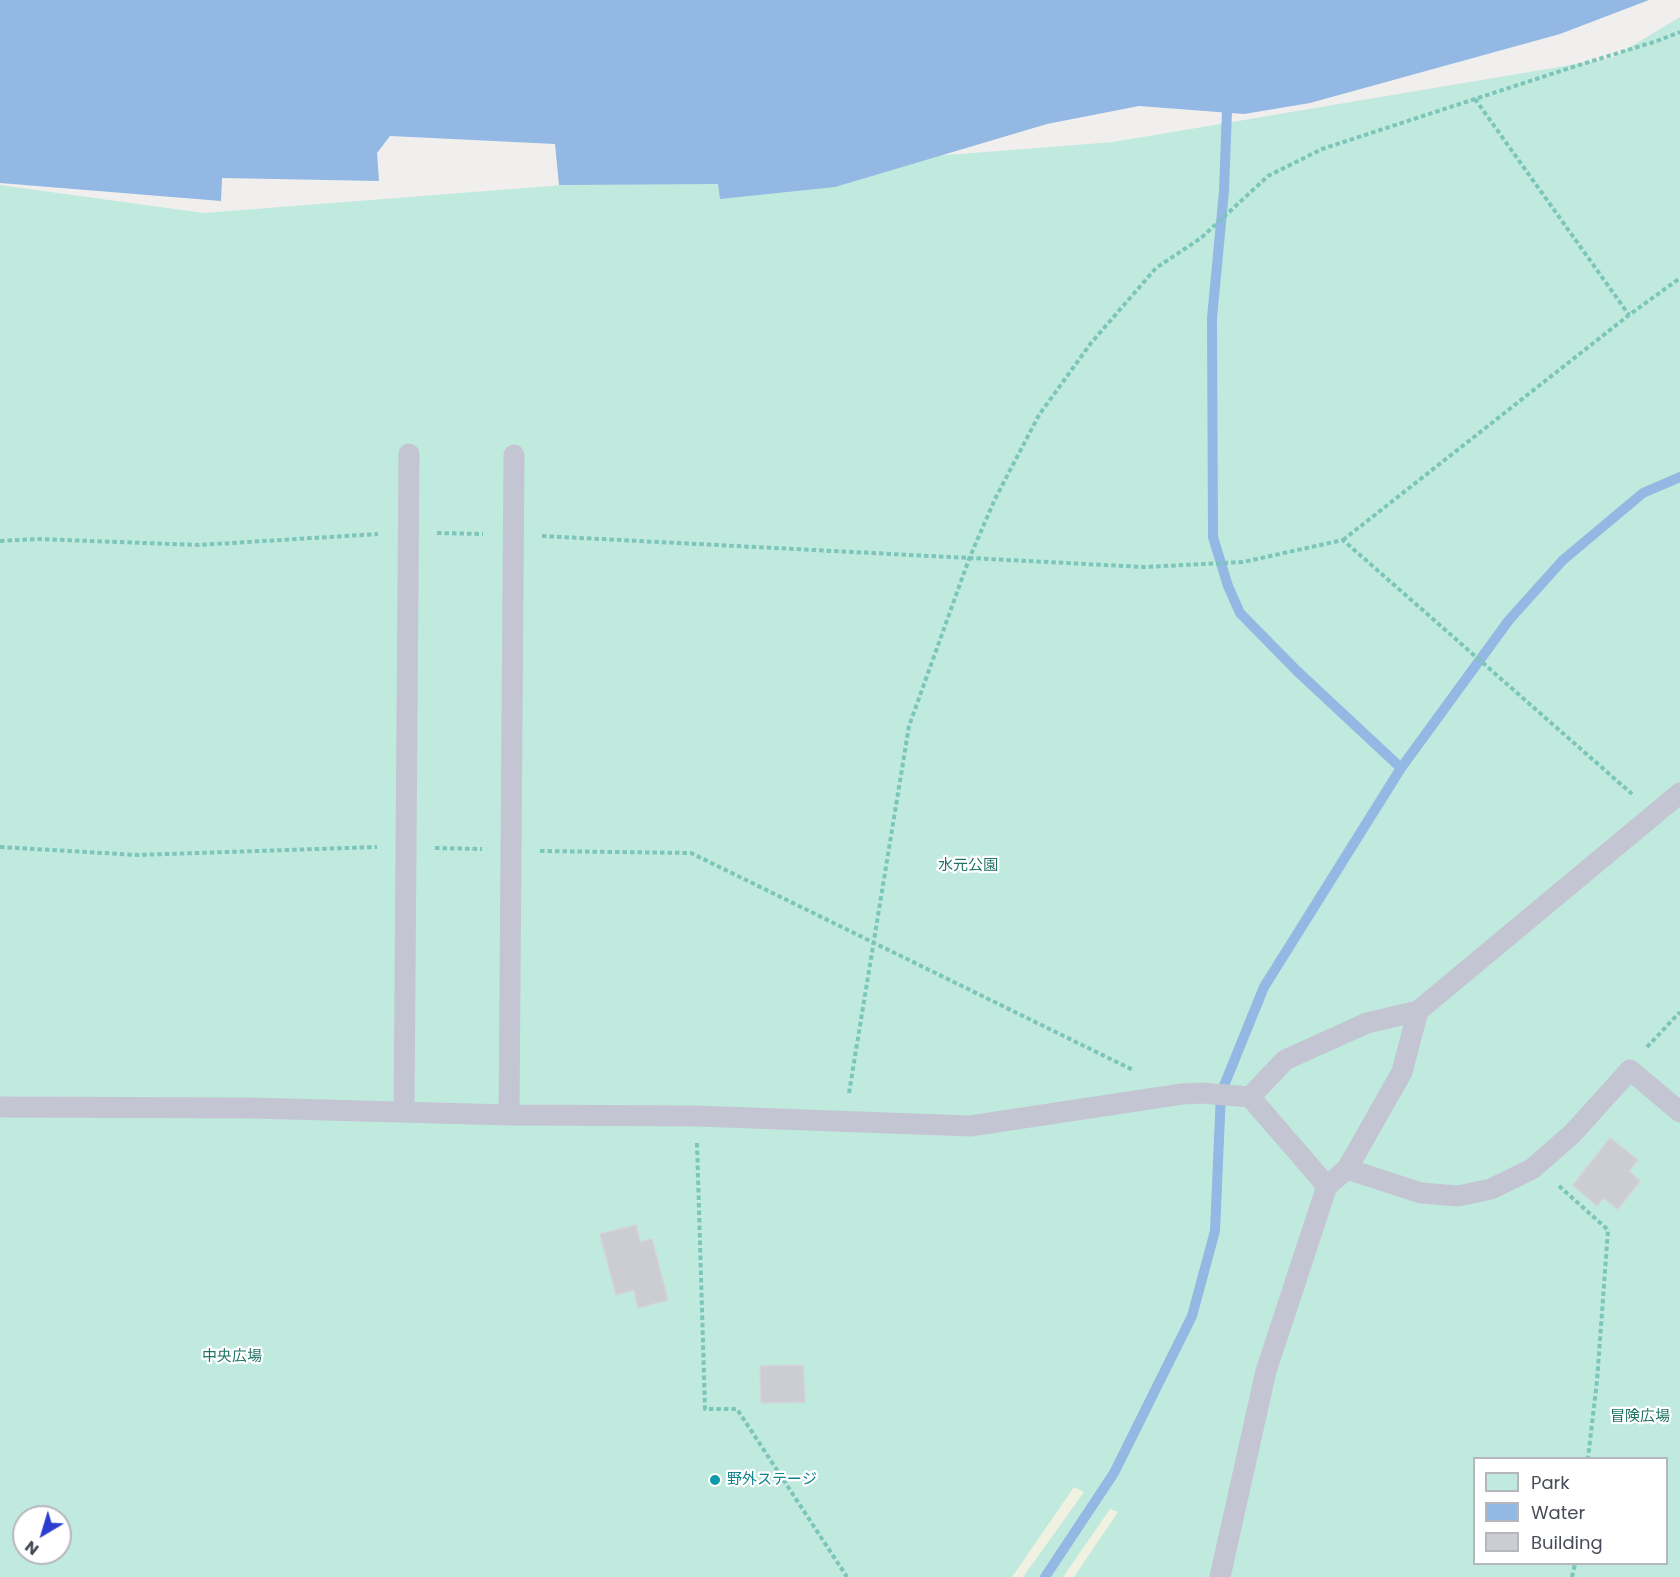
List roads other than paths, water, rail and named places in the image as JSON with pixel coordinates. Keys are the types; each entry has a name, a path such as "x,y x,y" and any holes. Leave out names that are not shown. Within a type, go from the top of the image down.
{"street":[{"path":"404,1112 409,454"},
{"path":"509,1115 514,455"},
{"path":"1245,1097 1285,1060 1367,1023 1418,1011 1680,793"},
{"path":"1220,1577 1266,1371 1328,1186 1347,1169 1402,1072 1418,1011"},
{"path":"1347,1169 1421,1193 1458,1196 1491,1189 1532,1169 1572,1134 1630,1070 1680,1112"},
{"path":"0,1107 252,1108 509,1115 697,1116 970,1126 1182,1094 1202,1093 1245,1097 1328,1186"}],"water":[{"path":"0,0 1649,0 1560,34 1310,103 1244,114 1139,106 1047,124 835,187 720,199 718,184 559,185 555,144 390,136 377,153 379,181 222,178 221,201 0,183"}],"waterway":[{"path":"1227,110 1224,191 1212,318 1213,537 1228,586 1240,613 1297,671 1401,768"},
{"path":"1045,1577 1114,1473 1192,1316 1215,1231 1221,1093 1264,987 1401,768 1509,620 1563,560 1643,493 1680,477"}],"place":[{"name":"野外ステージ","path":"715,1480"}],"park label":[{"name":"水元公園","path":"968,866"},
{"name":"中央広場","path":"232,1357"},
{"name":"冒険広場","path":"1640,1417"}]}
